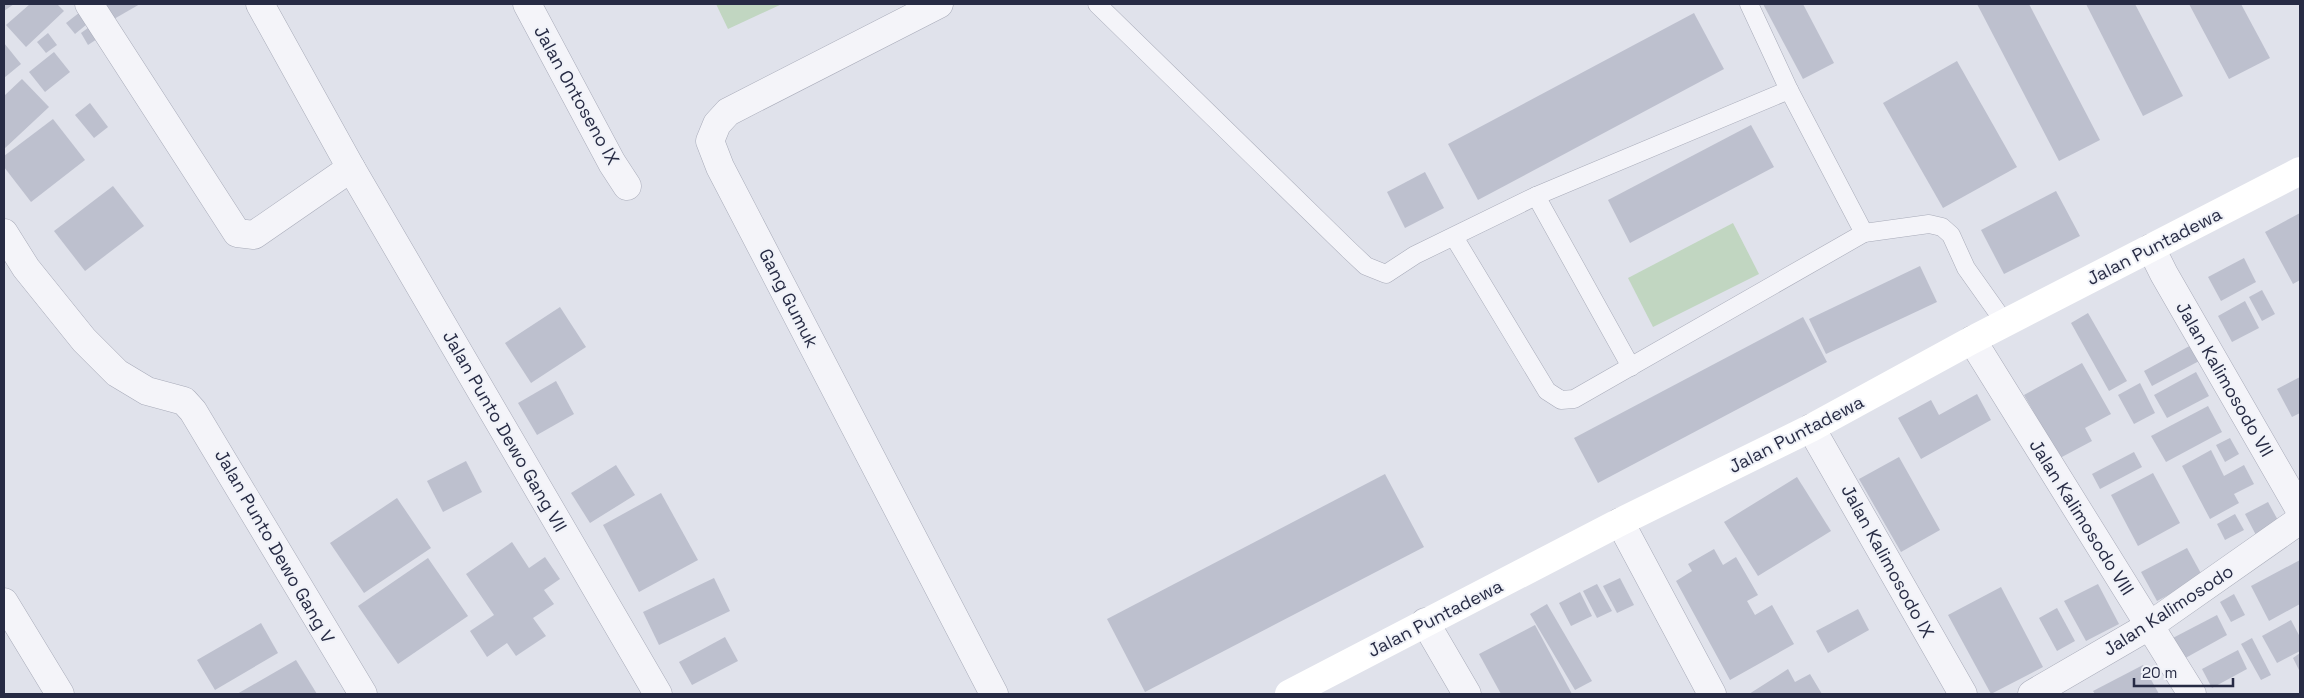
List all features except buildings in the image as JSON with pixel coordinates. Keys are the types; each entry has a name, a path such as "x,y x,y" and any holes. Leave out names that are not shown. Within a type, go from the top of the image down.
{"street":[{"path":"88,4 236,233 254,235 351,168"},
{"name":"Jalan Punto Dewo Gang VII","path":"260,4 351,168 658,694"},
{"name":"Jalan Ontoseno IX","path":"527,4 612,163 627,186"},
{"name":"Gang Gumuk","path":"939,4 728,112 717,124 710,141 720,167 994,694"},
{"name":"Jalan Puntadewa","path":"1289,694 1620,522 1811,428 1972,340 2300,172"},
{"name":"Jalan Punto Dewo Gang V","path":"4,233 26,268 84,340 117,373 147,390 184,401 193,411 213,441 297,586 363,694"},
{"name":"Jalan Kalimosodo VII","path":"2151,248 2164,274 2300,510"},
{"name":"Jalan Kalimosodo VIII","path":"1972,340 2192,694"},
{"name":"Jalan Kalimosodo IX","path":"1811,428 1963,694"},
{"name":"Jalan Kalimosodo","path":"2032,694 2149,626 2300,520"},
{"path":"1620,522 1712,694"},
{"path":"4,602 60,694"},
{"path":"1425,622 1467,694"}],"lane":[{"path":"1097,4 1366,266 1386,274 1415,255 1536,196 1789,90"},
{"path":"1749,4 1789,90 1864,233"},
{"path":"1536,196 1631,367"},
{"path":"1454,237 1547,391 1561,400 1574,399 1864,233 1930,224 1942,227 1951,235 1966,268 2005,323"}],"green space":[{"path":"716,4 782,4 728,29"},
{"path":"1733,223 1759,274 1653,327 1628,278"}]}
